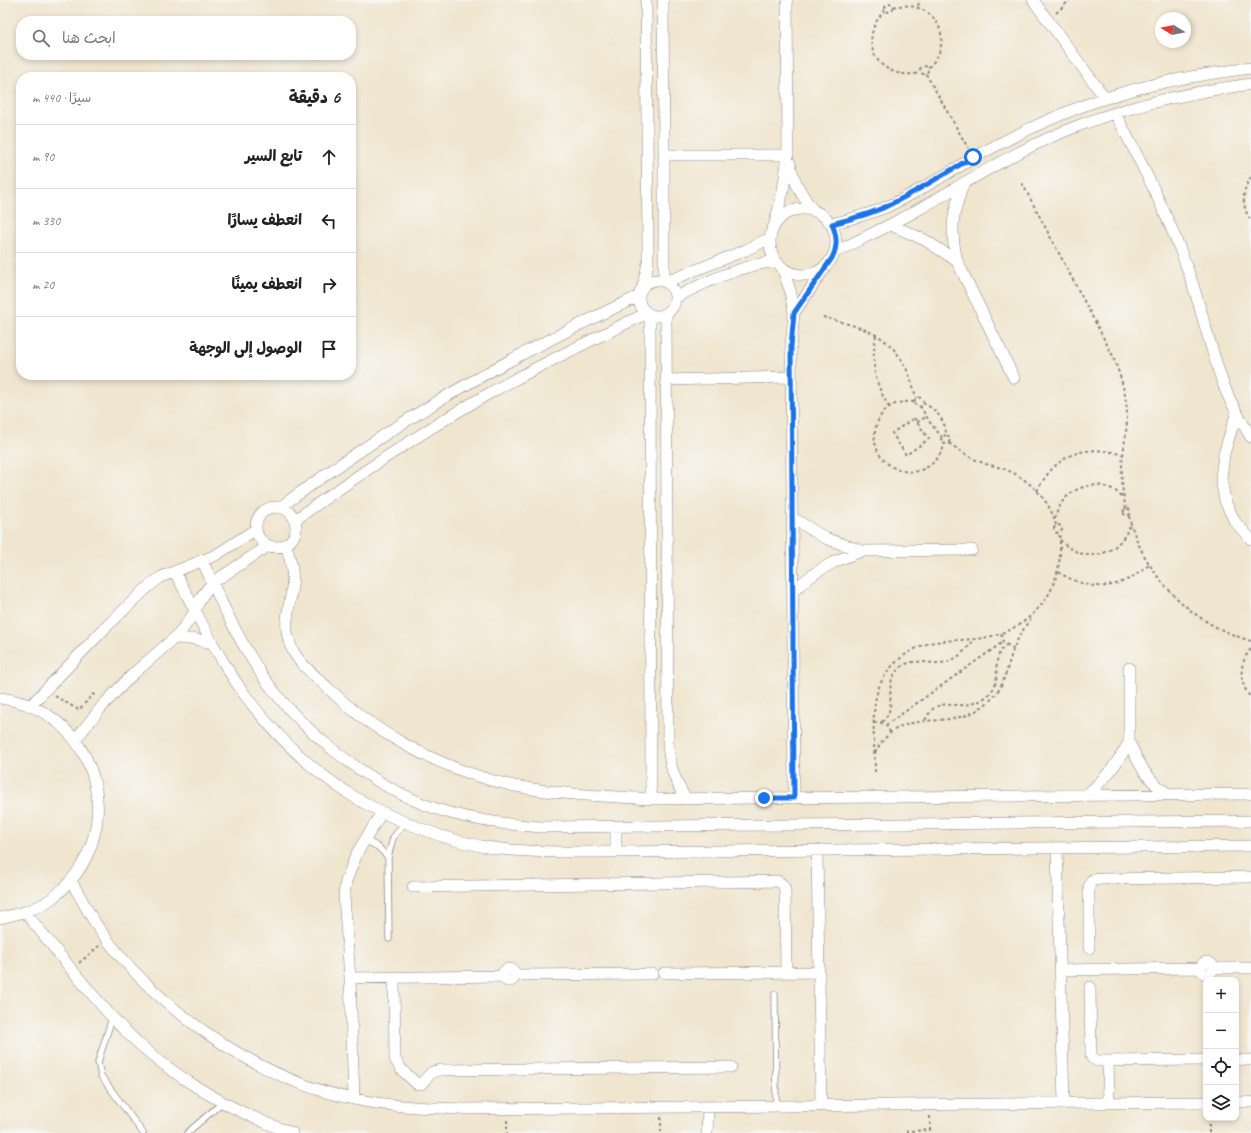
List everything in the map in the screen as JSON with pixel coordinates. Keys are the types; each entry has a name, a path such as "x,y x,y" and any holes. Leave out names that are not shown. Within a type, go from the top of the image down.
{"street":[{"path":"646,0 648,263 639,303 642,309 648,314 656,317 666,314 671,310 675,298 674,291 665,281 662,0"},
{"path":"786,0 788,155 783,191 770,238 772,254 779,264 790,290 794,313 791,377 794,798"},
{"path":"1032,0 1105,98"},
{"path":"832,224 859,217 884,207 909,195 973,157 1004,141 1052,119 1105,98 1150,85 1198,75 1251,68"},
{"path":"835,252 890,225 1011,156 1058,134 1115,113 1154,101 1201,91 1251,84"},
{"path":"1115,113 1140,158 1183,256 1224,386 1236,414 1251,437"},
{"path":"664,155 788,155"},
{"path":"788,155 796,184 813,210"},
{"path":"964,183 956,202 952,222 953,242 957,261 1014,378"},
{"path":"774,227 779,219 786,213 795,209 804,208 820,213 832,224 836,233 837,242 835,252 794,313"},
{"path":"890,225 926,240 957,261"},
{"path":"279,508 333,469 427,408 531,349 641,291 653,280 665,281 746,250 770,238"},
{"path":"675,298 699,285 755,265 779,264 791,273 801,275 811,274 821,270 829,263"},
{"path":"295,520 390,453 465,408 541,365 648,314"},
{"path":"648,314 651,799"},
{"path":"666,314 668,757 672,772 686,799"},
{"path":"666,380 791,377"},
{"path":"1236,414 1224,454 1221,478 1225,501 1235,522 1251,539"},
{"path":"272,508 279,508 291,514 295,520 296,530 293,538 286,545 277,548 268,546 262,542 258,536 256,522 265,511 272,508"},
{"path":"792,518 825,538 862,551"},
{"path":"30,706 108,625 149,586 161,577 221,552 256,529"},
{"path":"286,545 292,565 293,586 286,621 288,636 293,651 302,663 339,698 379,729 423,755 470,774 520,787 570,794 651,799 1251,794"},
{"path":"75,740 104,704 133,674 175,638 186,625 202,596 212,583 268,546"},
{"path":"793,591 808,577 825,566 843,557 862,551 972,550"},
{"path":"202,560 244,646 263,676 285,704 310,730 337,753 366,773 423,804 450,813 504,824 541,827 1251,821"},
{"path":"175,572 212,643 242,692 266,721 292,748 321,773 351,795 382,812 441,836 471,844 501,849 542,852 1251,846"},
{"path":"175,638 194,639 212,643"},
{"path":"1129,668 1129,742 1144,772 1155,784 1168,794"},
{"path":"0,698 30,706 47,715 62,726 75,740 88,761 96,785 98,811 95,836 86,860 71,881 50,899 25,912 0,918"},
{"path":"1086,795 1111,771 1129,742"},
{"path":"354,1099 350,978 344,896 346,882 351,868 365,840 382,812"},
{"path":"616,827 616,852"},
{"path":"1057,848 1064,1104"},
{"path":"817,850 821,1105"},
{"path":"1089,948 1089,887 1092,880 1251,877"},
{"path":"71,881 100,930 131,968 166,1002 204,1033 282,1076 321,1091 354,1099 408,1107 466,1109 708,1108 821,1105 1203,1102"},
{"path":"413,886 777,881 784,886 785,891 786,972"},
{"path":"25,912 112,1018 137,1042 164,1064 223,1102 266,1124 292,1133"},
{"path":"1060,970 1200,968 1201,965 1206,962 1210,962 1213,968 1251,968"},
{"path":"350,978 503,976 503,972 509,968 513,969 516,975 819,972"},
{"path":"394,977 396,1059 401,1069 417,1084 420,1084 432,1072 440,1070 731,1067"},
{"path":"1090,987 1091,1055 1095,1060 1203,1060"},
{"path":"1239,1060 1251,1060"},
{"path":"1108,1061 1109,1103"},
{"path":"1239,1102 1251,1102"},
{"path":"708,1108 708,1133"}],"lane":[{"path":"389,939 388,857 393,838 405,822"},
{"path":"365,840 378,847 388,857"},
{"path":"775,994 776,1106"},
{"path":"112,1018 98,1062 99,1069 101,1076 143,1133"},
{"path":"187,1133 223,1102"}],"path":[{"path":"884,0 886,5 885,10 876,21 871,34 871,44 878,61 889,70 902,75 920,73 926,74"},
{"path":"918,6 920,0"},
{"path":"1048,21 1070,0"},
{"path":"886,5 890,4 893,7"},
{"path":"885,10 888,13 892,11 893,7 901,4 918,6 927,11 935,19 940,29 940,50 935,60 928,68 928,72 926,74"},
{"path":"920,73 922,67 924,66 928,68"},
{"path":"926,74 973,157"},
{"path":"1251,177 1244,191 1245,210 1251,220"},
{"path":"1022,183 1113,356 1120,375 1125,394 1127,414 1122,476 1126,509 1124,514 1129,516"},
{"path":"822,317 876,335 894,350 907,369 913,383 916,398 914,402"},
{"path":"876,335 874,350 876,380 889,407"},
{"path":"916,398 921,399 923,403 930,407 939,416 945,427 946,435 950,438 949,442 960,452 973,459 1006,469 1022,478 1037,491 1055,520 1056,525 1054,526 1054,530 1059,533"},
{"path":"945,444 942,441 942,437 926,417 920,406 916,406 914,402 906,401 889,407 882,414 876,424 874,434 875,445 879,455 886,463 895,469 905,472 916,472 926,468 938,458 945,444 949,442"},
{"path":"920,406 923,403"},
{"path":"917,422 926,417"},
{"path":"914,418 917,422 929,439 906,455 892,433 914,418"},
{"path":"942,437 946,435"},
{"path":"1037,491 1044,478 1054,467 1066,458 1080,452 1102,450 1123,455"},
{"path":"1055,520 1058,508 1066,497 1076,490 1088,486 1101,486 1114,490 1124,498"},
{"path":"1126,509 1131,511 1129,516 1142,551 1163,582 1178,599 1213,625 1233,635 1251,641"},
{"path":"1060,540 1068,548 1078,553 1089,555 1101,554 1111,550 1120,543 1127,534 1131,523"},
{"path":"875,754 884,739 901,726 912,722 925,720 961,717 975,712 986,704 996,693 1004,681 1014,649 1027,623 1046,599 1058,572 1060,556 1059,533 1062,528 1056,525"},
{"path":"1058,572 1072,581 1088,586 1105,586 1122,583 1137,575 1150,564"},
{"path":"875,772 874,705 879,688 887,672 900,659 914,649 931,643 975,639 1001,634 1020,624 1037,611"},
{"path":"1001,634 1006,645 1014,649"},
{"path":"874,723 882,722 886,718 891,708 890,685 892,678 901,666 915,661 939,663 946,662 959,656 975,639"},
{"path":"886,725 1004,642"},
{"path":"925,720 935,707 941,705 958,706 968,704 987,696 996,684 997,655 1006,645"},
{"path":"1251,649 1244,660 1242,670 1244,688 1251,698"},
{"path":"54,693 54,696 77,709 81,709 94,694 104,704"},
{"path":"882,722 886,725 890,733"},
{"path":"72,969 107,939"},
{"path":"661,1108 662,1133"},
{"path":"1209,1121 1209,1133"}],"route":[{"path":"764,798 794,798 791,346 794,313 835,252 837,242 836,233 832,224 859,217 884,207 909,195 973,157"}]}
